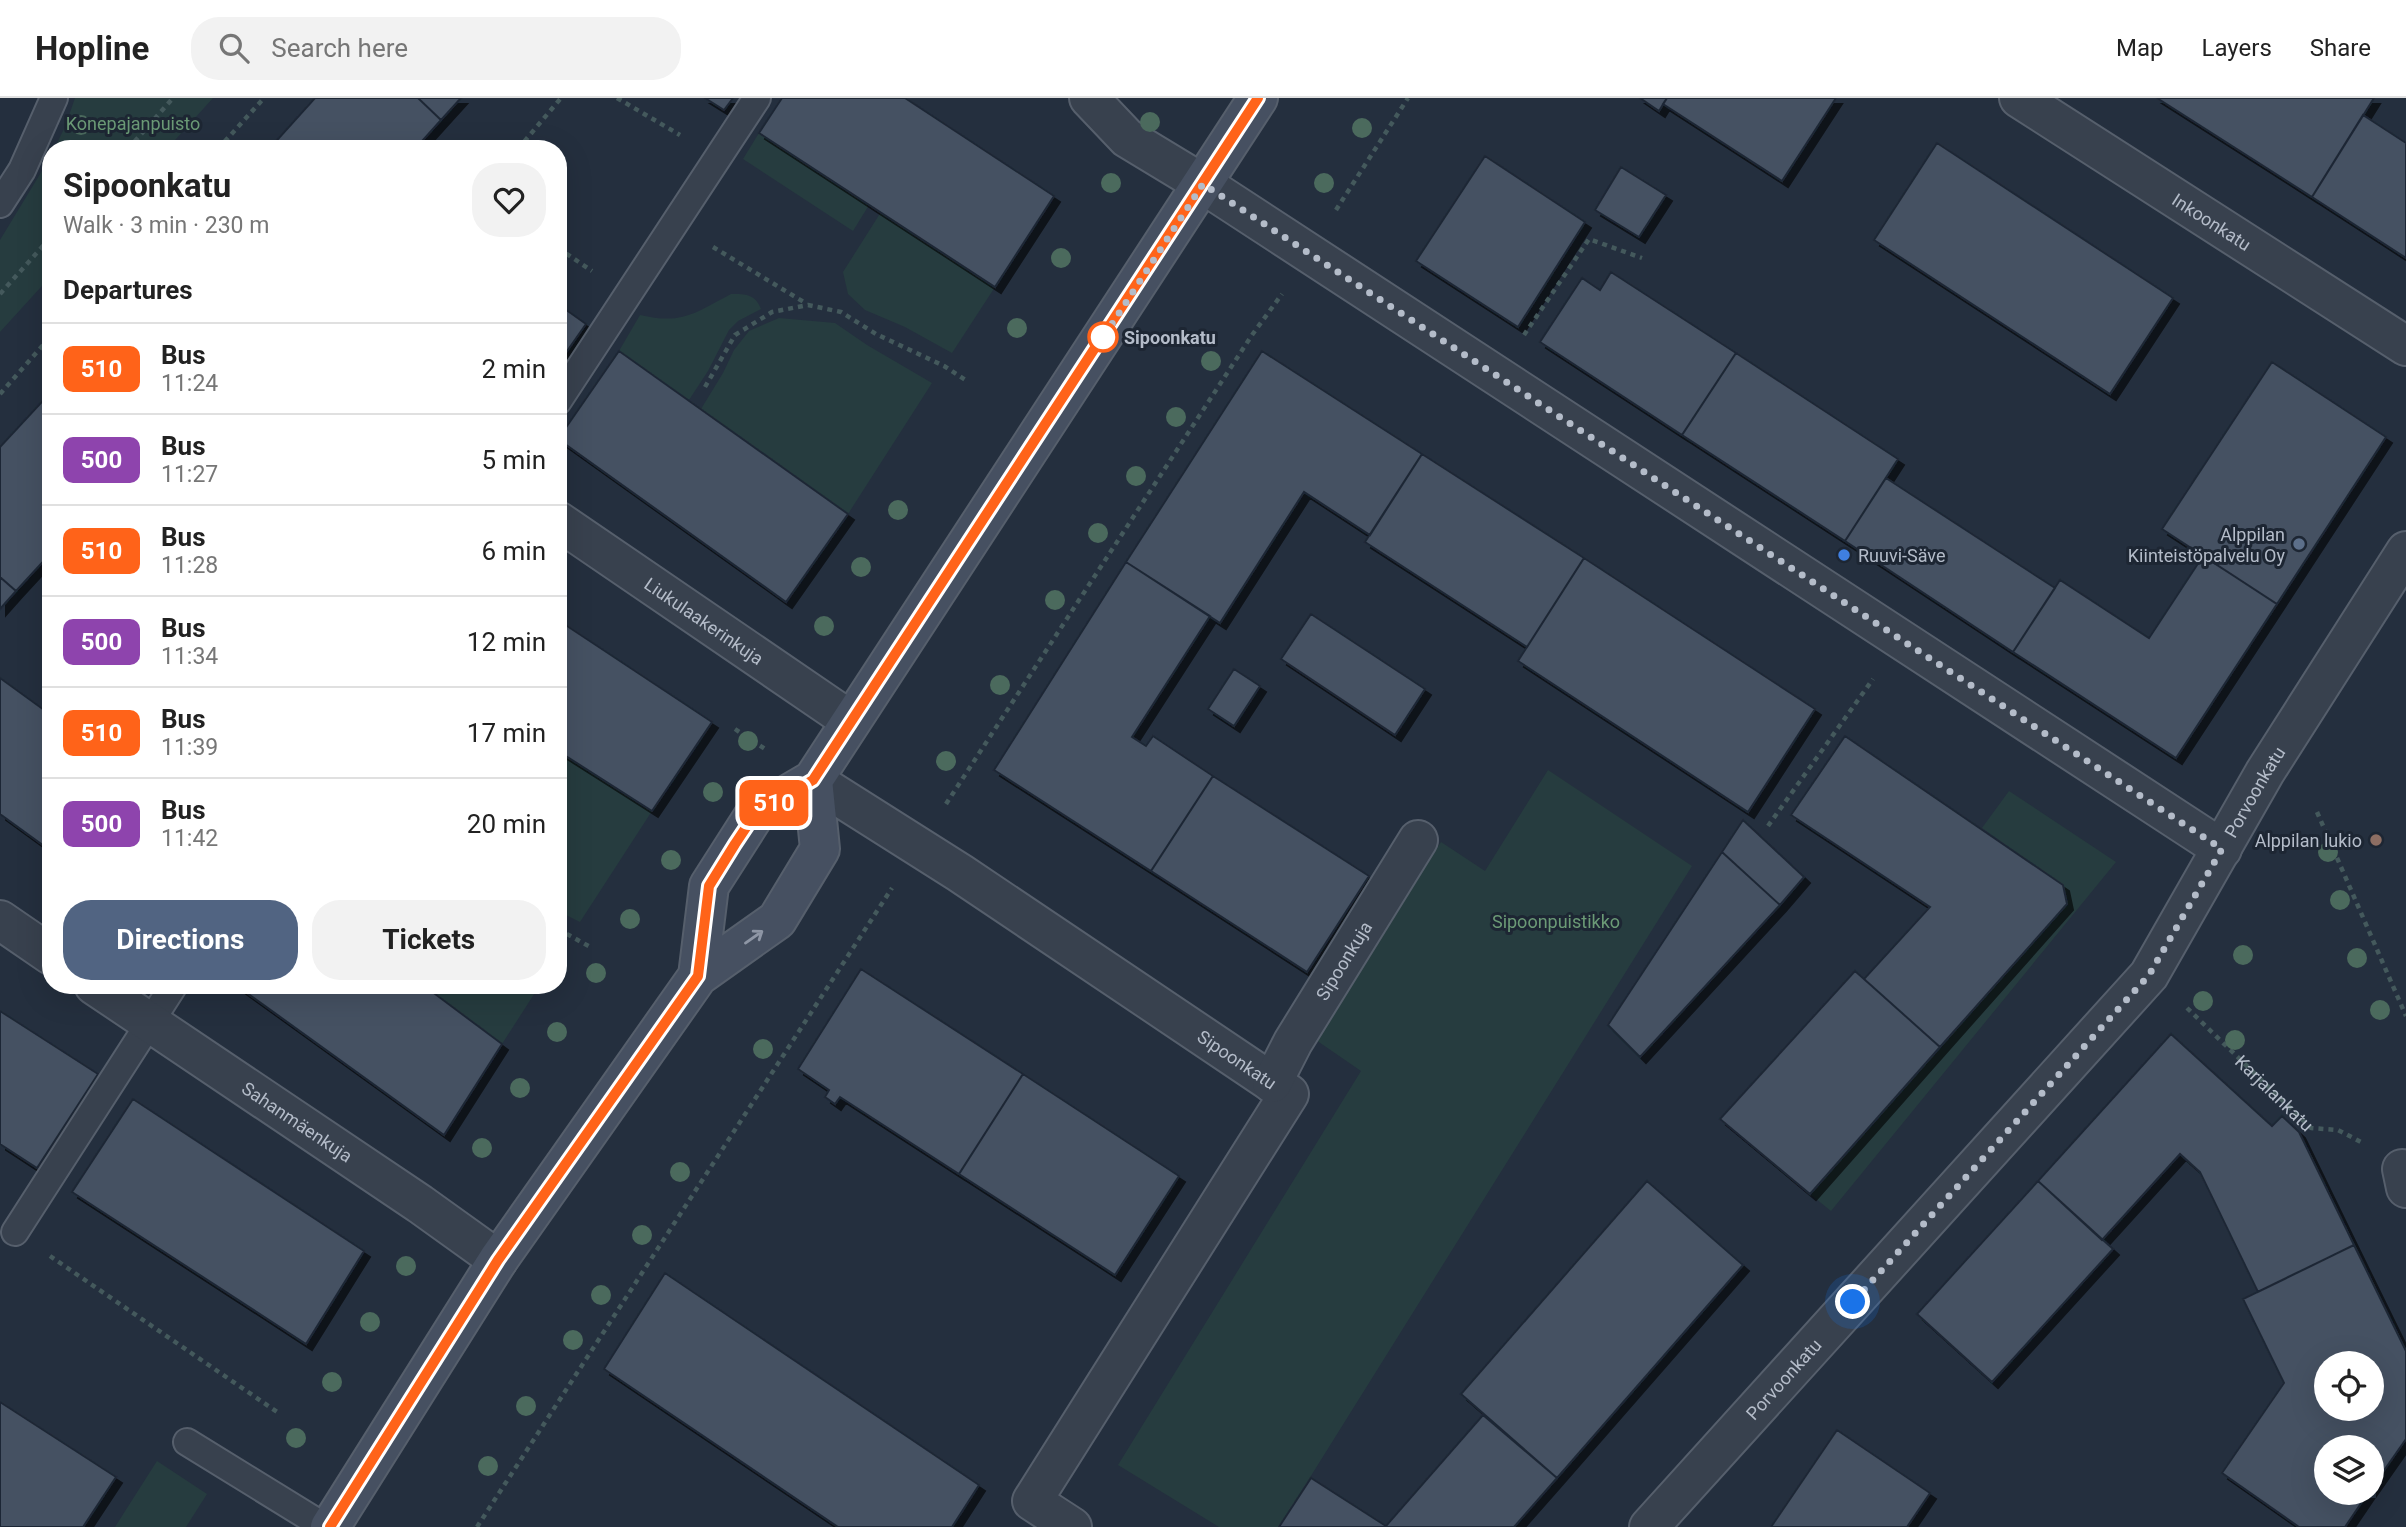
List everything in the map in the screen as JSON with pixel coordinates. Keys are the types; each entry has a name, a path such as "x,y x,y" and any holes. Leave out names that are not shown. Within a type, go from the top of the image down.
{"main road":[{"path":"698,976 709,886 755,814 813,780 1258,98"},
{"path":"330,1527 498,1260 698,976 777,920 820,849 813,780"}],"street":[{"path":"1089,98 1127,138 1203,184 2222,849"},
{"name":"Inkoonkatu","path":"2019,98 2406,346"},
{"name":"Liukulaakerinkuja","path":"567,527 851,722"},
{"name":"Porvoonkatu","path":"1649,1527 2149,975 2265,772 2406,551"},
{"name":"Sipoonkatu","path":"813,780 960,873 1289,1094 1032,1501 1072,1527"},
{"name":"Sipoonkuja","path":"1272,1083 1293,1042 1418,840"},
{"path":"0,920 42,949"},
{"name":"Sahanmäenkuja","path":"107,994 420,1204 498,1260"}],"lane":[{"path":"0,204 22,170 54,98"},
{"path":"567,387 757,98"},
{"path":"15,1233 168,994"},
{"path":"187,1442 325,1527"}],"path":[{"path":"136,140 173,98"},
{"path":"226,140 264,98"},
{"path":"526,140 561,98"},
{"path":"617,98 664,125"},
{"path":"675,223 808,305 841,312 876,334 944,366 967,381"},
{"path":"1500,378 1520,342 1588,239 1642,258"},
{"path":"0,294 42,247"},
{"path":"567,254 579,262"},
{"path":"705,387 735,335 772,312 808,305"},
{"path":"0,394 42,346"},
{"path":"1768,826 1899,639"},
{"path":"2317,812 2406,1016"},
{"path":"567,934 592,948"},
{"name":"Karjalankatu","path":"2149,975 2182,1003 2311,1128 2338,1130 2353,1136 2404,1178"},
{"path":"15,1233 280,1414"}],"green space":[{"name":"Konepajanpuisto","path":"75,98 213,98 175,140 58,140"},
{"path":"759,133 869,205 853,231 743,159"},
{"name":"Konepajanpuisto","path":"42,171 42,286 0,332 0,240"},
{"path":"881,212 995,287 952,353 905,327 865,310 848,294 843,272"},
{"path":"731,294 749,296 756,300 761,309 738,321 729,330 708,371 689,400 619,351 640,315 678,318 697,312"},
{"path":"779,318 835,323 932,383 848,514 701,409 734,350 749,331"},
{"path":"567,757 652,811 580,922 567,916"},
{"name":"Sipoonpuistikko","path":"1548,770 1692,866 1279,1527 1219,1527 1118,1465 1361,1071 1313,1038 1441,842 1485,871"},
{"path":"2009,791 2116,862 1831,1211 1810,1194 2067,904 2062,885 1982,828"},
{"path":"434,994 534,994 502,1044"},
{"path":"157,1461 207,1494 186,1527 115,1527"}],"building":[{"path":"315,98 418,98 441,120 423,140 277,140"},
{"path":"418,98 461,98 441,120"},
{"path":"705,98 733,98 724,110"},
{"path":"782,98 905,98 1054,196 995,287 759,133"},
{"path":"1640,98 1667,98 1659,111"},
{"path":"1667,98 1836,98 1782,181 1663,104"},
{"path":"2157,98 2374,98 2312,197"},
{"path":"2363,115 2406,143 2406,258 2312,197"},
{"path":"1937,143 2173,298 2110,394 1874,240"},
{"path":"1485,156 1585,222 1518,327 1416,261"},
{"path":"1621,167 1666,195 1639,237 1595,210"},
{"path":"1611,272 1736,353 1682,435 1540,342 1582,278 1600,290"},
{"path":"567,310 586,324 567,351"},
{"path":"619,351 848,514 786,602 567,445 567,426"},
{"path":"1262,351 1422,454 1370,535 1304,492 1220,623 1126,562"},
{"path":"1736,353 1898,459 1845,541 1682,435"},
{"path":"2272,362 2386,437 2277,604 2162,529"},
{"path":"42,402 42,563 16,591 0,577 0,447"},
{"path":"1422,454 1584,558 1527,647 1365,542"},
{"path":"1886,478 2055,588 2013,652 1845,541"},
{"path":"2203,556 2277,604 2176,758 2013,652 2060,580 2149,638"},
{"path":"1584,558 1815,709 1748,812 1518,661"},
{"path":"1126,562 1210,616 1132,737 1146,746 1153,736 1213,776 1151,871 994,770"},
{"path":"0,577 16,591 0,609"},
{"path":"1311,614 1425,689 1395,735 1281,659"},
{"path":"567,626 712,722 652,811 567,757"},
{"path":"1234,669 1260,686 1234,726 1208,709"},
{"path":"0,678 42,708 42,844 0,814"},
{"path":"1845,736 2063,885 2067,904 1940,1047 1864,979 1930,907 1791,815"},
{"path":"1213,776 1369,876 1307,972 1151,871"},
{"path":"1743,820 1804,877 1780,905 1722,852"},
{"path":"1722,852 1780,905 1640,1057 1608,1025"},
{"path":"861,969 1023,1074 959,1174 840,1097 835,1104 825,1097 829,1090 798,1069"},
{"path":"1855,971 1940,1047 1810,1194 1720,1119"},
{"path":"248,994 435,994 502,1044 444,1135"},
{"path":"0,1011 98,1074 37,1168 0,1144"},
{"path":"2171,1034 2272,1126 2282,1116 2299,1132 2354,1245 2258,1292 2200,1172 2180,1154 2102,1240 2038,1181"},
{"path":"1023,1074 1179,1176 1115,1275 959,1174"},
{"path":"133,1099 364,1251 306,1344 72,1192"},
{"path":"1647,1181 1743,1265 1557,1478 1461,1394"},
{"path":"2038,1181 2113,1249 1992,1382 1917,1314"},
{"path":"2354,1245 2406,1351 2406,1439 2384,1470 2384,1435 2314,1435 2314,1505 2360,1505 2345,1527 2299,1527 2222,1473 2284,1383 2243,1299"},
{"path":"665,1273 979,1485 952,1527 838,1527 604,1369"},
{"path":"0,1402 116,1477 83,1527 0,1527"},
{"path":"1483,1415 1557,1478 1514,1527 1279,1527 1311,1478 1386,1526"},
{"path":"1837,1430 1930,1493 1907,1527 1771,1527"}],"bus line":[{"name":"510","path":"330,1527 498,1260 698,976 709,886 735,844 755,814 813,780 1258,98"}],"place":[{"name":"Sipoonkatu","path":"1103,337"},
{"name":"Alppilan Kiinteistöpalvelu Oy","path":"2299,544"},
{"name":"Ruuvi-Säve","path":"1844,555"},
{"name":"Alppilan lukio","path":"2376,840"}],"route":[{"path":"1103,337 1101,341 1203,184 2222,849 2149,975 1853,1302"}]}
